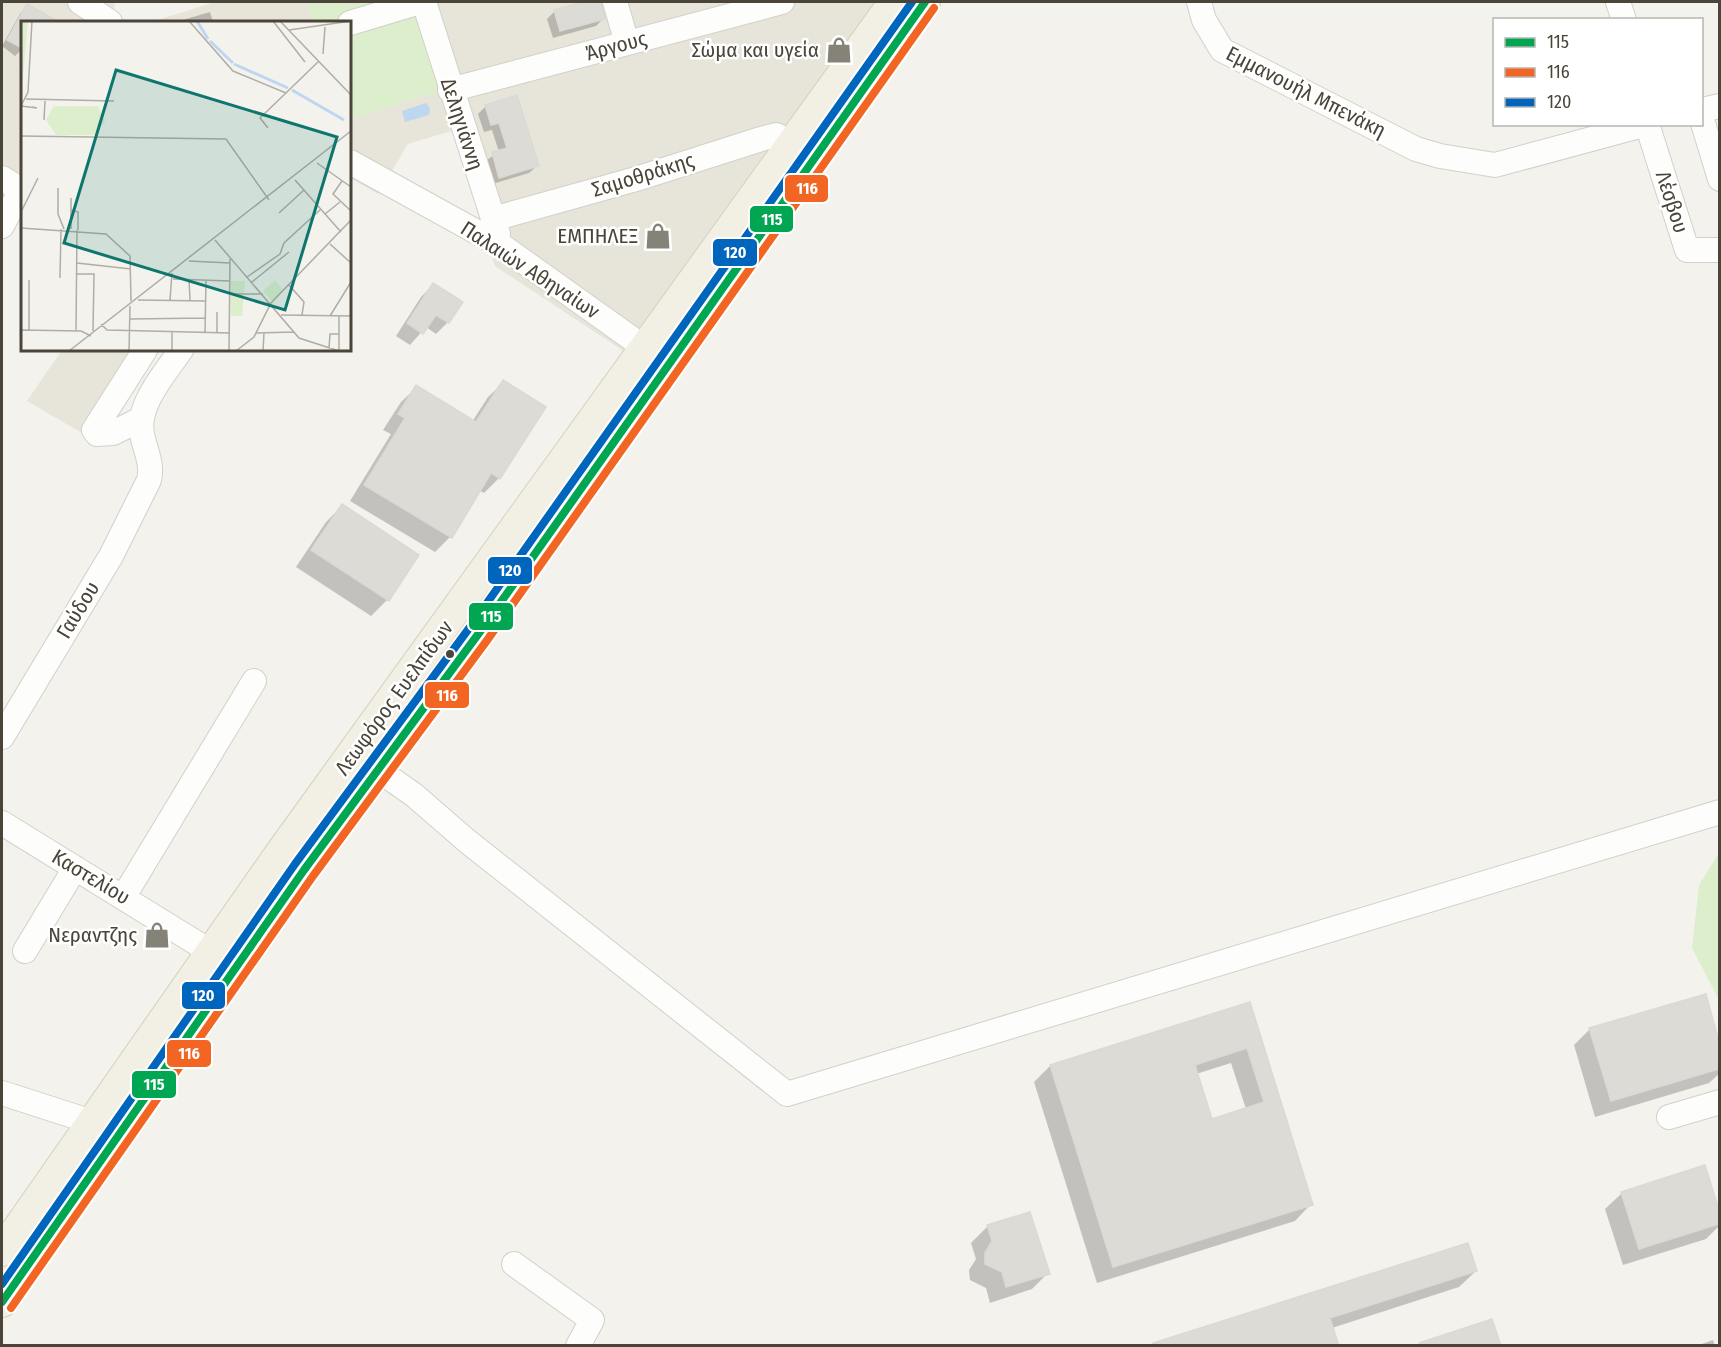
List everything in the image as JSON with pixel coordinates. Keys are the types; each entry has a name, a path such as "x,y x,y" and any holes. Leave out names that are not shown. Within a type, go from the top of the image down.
{"main road":[{"name":"Λεωφόρος Ευελπίδων","path":"2,1251 211,952 366,761 479,633 925,2"},
{"name":"Λεωφόρος Ευελπίδων","path":"2,1302 645,348 792,144 884,7"}],"street":[{"path":"80,2 108,21"},
{"path":"110,21 112,2"},
{"path":"351,23 422,2"},
{"name":"Δεληγιάννη","path":"422,2 502,246"},
{"path":"615,2 627,43"},
{"name":"Άργους","path":"450,90 627,43 749,6 782,2"},
{"name":"Εμμανουήλ Μπενάκη","path":"1198,2 1204,20 1222,50 1416,149 1440,156 1495,165 1640,126"},
{"path":"1618,2 1623,18"},
{"path":"1703,110 1719,106"},
{"name":"Λέσβου","path":"1648,126 1688,249 1719,250"},
{"path":"1703,126 1719,179"},
{"name":"Σαμοθράκης","path":"493,219 760,139 776,135 792,144"},
{"name":"Παλαιών Αθηναίων","path":"351,163 502,246 645,348"},
{"path":"2,226 15,185"},
{"path":"144,351 94,430 97,434 107,435 141,419 152,394 180,351"},
{"name":"Γαύδου","path":"2,737 111,556 149,480 151,471 141,433 141,419"},
{"path":"124,896 254,681"},
{"path":"366,761 414,795 467,841 787,1094 1719,812"},
{"name":"Καστελίου","path":"2,823 124,896 211,952"},
{"path":"25,951 75,868"},
{"path":"2,1093 92,1122"},
{"path":"1669,1118 1719,1102"},
{"path":"514,1264 592,1320 578,1346"}],"shaded area":[{"path":"2,2 115,2 112,21 21,21 21,197 2,186"},
{"path":"215,2 307,2 313,21 154,21"},
{"path":"416,2 879,2 628,354 495,266 454,130 408,144 378,194 351,179 351,119 442,90"},
{"path":"61,351 157,351 99,443 27,401"}],"green space":[{"path":"307,2 416,2 442,90 351,119 351,21 313,21"},
{"path":"1719,853 1719,1000 1692,948 1699,885"}],"water":[{"path":"426,103 430,108 429,115 405,122 402,111"}],"building":[{"path":"584,2 601,2 605,19 560,31 554,10"},
{"path":"27,4 57,21 21,21 21,47 7,40"},
{"path":"517,95 539,166 499,178 492,152 507,148 499,123 491,125 485,105"},
{"path":"433,283 463,302 449,323 436,315 423,334 407,323"},
{"path":"503,380 546,407 500,479 491,473 452,538 364,485 405,418 398,414 416,385 476,422"},
{"path":"342,504 419,555 389,601 311,550"},
{"path":"1706,994 1719,1042 1719,1069 1611,1101 1589,1028"},
{"path":"1250,1002 1313,1205 1113,1267 1050,1065","holes":["1247,1048 1264,1102 1212,1119 1195,1065"]},
{"path":"1705,1165 1719,1210 1719,1224 1639,1249 1621,1192"},
{"path":"1030,1212 1050,1274 1006,1287 1002,1272 985,1264 985,1253 992,1241 987,1225"},
{"path":"1468,1243 1477,1271 1330,1318 1339,1346 1153,1346 1153,1343"},
{"path":"1492,1319 1501,1346 1419,1346 1419,1343"}],"transit line":[{"name":"120","path":"2,1284 295,864 470,627 912,2"},
{"name":"115","path":"2,1302 304,870 479,633 925,2"},
{"name":"116","path":"11,1308 313,876 488,639 934,8"}],"place":[{"name":"Σώμα και υγεία","path":"839,50"},
{"name":"ΕΜΠΗΛΕΞ","path":"658,236"},
{"name":"Νεραντζης","path":"157,935"}]}
